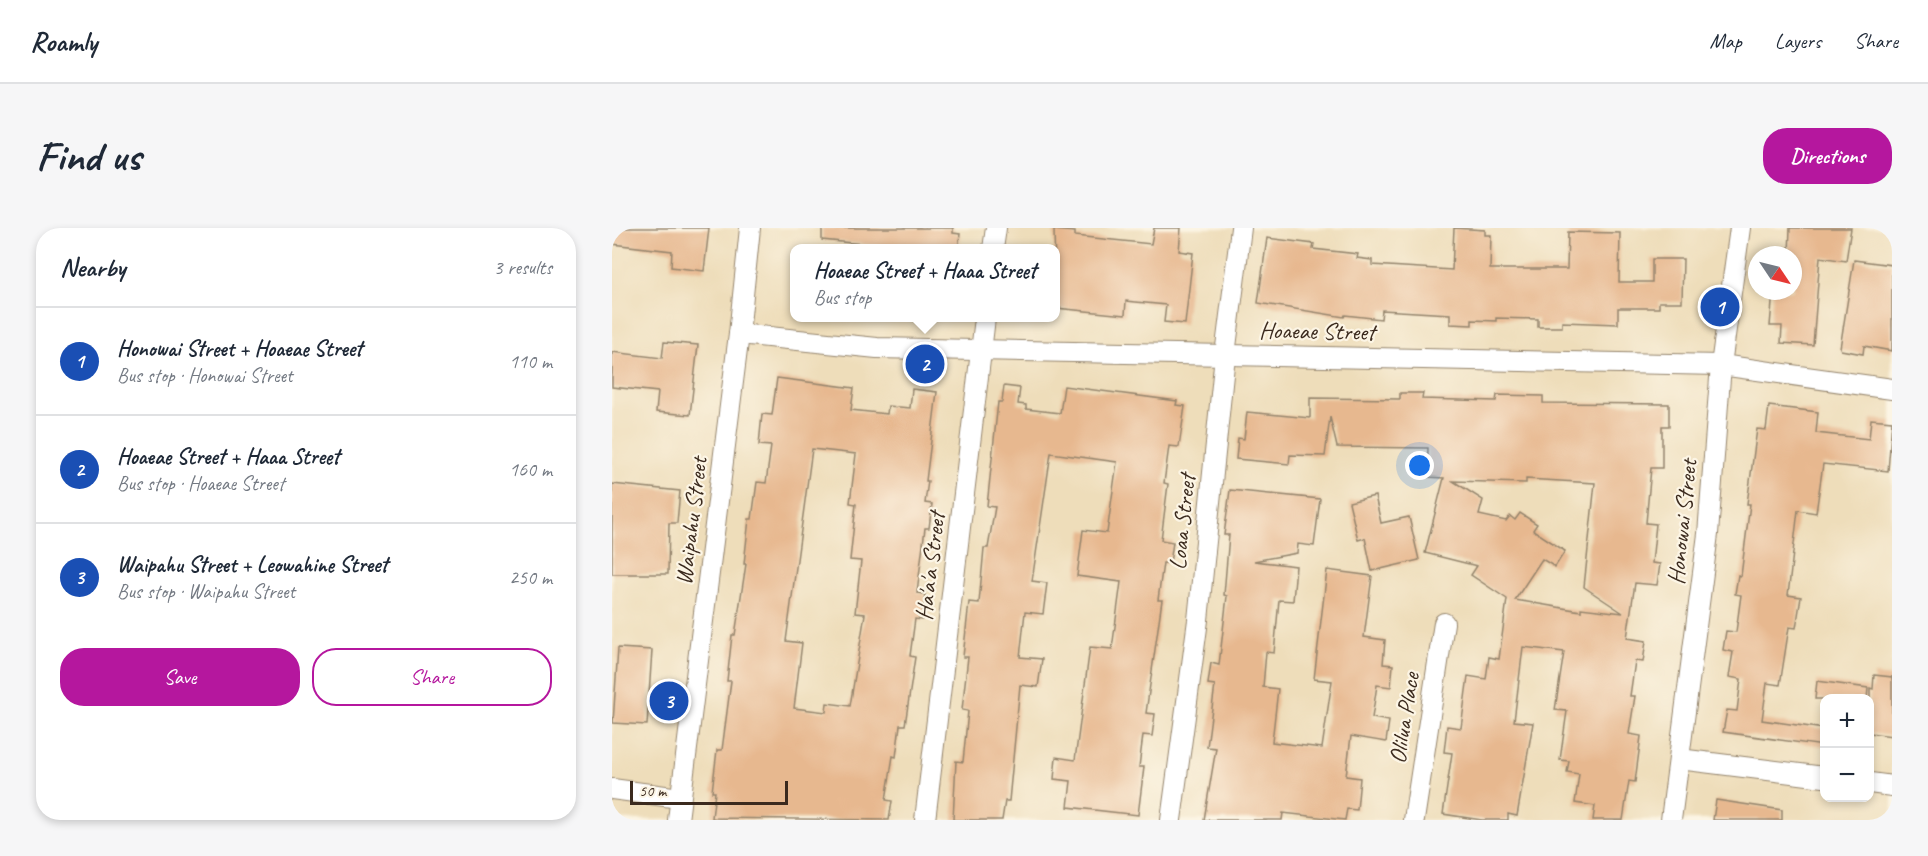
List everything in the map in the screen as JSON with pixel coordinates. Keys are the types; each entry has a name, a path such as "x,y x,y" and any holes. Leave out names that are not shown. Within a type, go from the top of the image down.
{"street":[{"name":"Waipahu Street","path":"678,820 739,334 750,228"},
{"path":"994,244 996,228"},
{"name":"Loaa Street","path":"1171,820 1198,620 1225,355 1241,228"},
{"name":"Honowai Street","path":"1671,820 1708,534 1721,365 1740,228"},
{"name":"Ha'a'a Street","path":"925,820 985,322"},
{"name":"Hoaeae Street","path":"739,334 877,348 1721,365 1892,388"},
{"name":"Olilua Place","path":"1414,820 1444,623"},
{"path":"1680,759 1820,776"},
{"path":"1874,784 1892,786"},
{"path":"612,789 680,798"}],"building":[{"path":"612,228 709,228 704,271 671,267 672,251 612,244"},
{"path":"822,228 953,228 953,233 960,234 959,244 862,244 822,240"},
{"path":"1154,228 1181,228 1179,251 1193,253 1185,324 1164,322 1166,305 1126,301 1125,315 1060,308 1060,244 1054,244 1054,230 1075,232 1075,236 1151,244"},
{"path":"1454,228 1485,230 1485,235 1491,235 1490,269 1567,269 1568,232 1620,233 1619,282 1652,282 1652,259 1683,259 1682,302 1659,302 1659,308 1618,308 1618,324 1562,322 1562,327 1538,327 1538,319 1496,318 1496,321 1472,320 1472,325 1450,324 1450,314 1382,310 1381,319 1345,315 1344,317 1258,303 1267,238 1314,244 1313,249 1358,254 1357,258 1372,260 1372,265 1452,270"},
{"path":"1790,228 1851,228 1846,261 1820,257 1813,345 1781,343 1782,326 1770,326 1772,300 1802,300 1802,246 1789,246"},
{"path":"1854,260 1892,265 1892,351 1864,346 1863,354 1840,348"},
{"path":"664,342 698,345 690,415 656,412 658,392 612,387 612,352 662,358"},
{"path":"777,378 854,388 851,410 887,414 888,406 910,408 912,389 937,392 925,503 932,504 929,528 925,528 917,593 925,594 922,620 915,619 910,656 915,657 905,725 900,725 896,757 893,756 886,800 892,801 889,820 712,818 715,792 712,792 717,750 722,750 731,681 727,681 732,635 735,635 746,564 744,564 749,519 752,519 757,482 766,483 771,446 759,445 762,414 772,415","holes":["812,449 856,454 850,503 856,504 850,560 861,561 855,613 865,614 850,706 827,703 826,712 794,708 802,643 786,641"]},
{"path":"1004,386 1020,388 1018,404 1026,405 1026,409 1060,413 1064,386 1177,401 1176,405 1185,406 1179,447 1169,446 1164,483 1168,484 1161,540 1173,542 1170,563 1163,563 1158,600 1162,600 1146,713 1155,714 1152,736 1143,735 1139,767 1144,767 1138,815 1068,807 1071,781 1054,779 1056,757 1075,760 1090,647 1112,649 1121,582 1077,576 1083,530 1107,533 1117,462 1051,453 1032,581 1047,583 1043,614 1025,612 1020,657 1042,659 1038,687 1020,685 1009,801 1005,801 1002,820 953,820 956,761 963,762 968,711 962,710 968,657 963,657 969,602 979,603 984,548 988,548 995,507 987,506 998,402 1002,402"},
{"path":"1400,393 1423,393 1422,399 1496,401 1497,395 1543,396 1543,403 1669,404 1669,426 1662,426 1662,468 1651,468 1646,523 1656,524 1652,563 1660,564 1657,585 1635,583 1627,638 1646,641 1643,662 1635,661 1630,696 1635,696 1629,734 1641,736 1635,782 1629,781 1623,820 1593,820 1595,806 1575,803 1579,774 1567,772 1569,761 1560,760 1567,711 1555,710 1564,652 1523,647 1514,721 1533,723 1517,816 1508,814 1508,820 1482,820 1443,814 1452,753 1444,752 1447,726 1461,728 1468,676 1486,679 1489,657 1499,659 1507,599 1471,575 1477,566 1425,553 1444,478 1427,477 1428,448 1337,447 1330,417 1325,456 1290,455 1289,464 1236,459 1238,438 1244,439 1247,412 1310,418 1310,398 1400,399","holes":["1526,479 1595,483 1584,587 1623,613 1581,608 1581,611 1515,600 1542,559 1555,567 1565,551 1533,530 1537,524 1520,513 1515,520 1510,516 1506,521 1479,515 1483,500 1453,481 1526,483"]},
{"path":"1769,406 1818,412 1816,433 1869,439 1871,419 1892,421 1888,471 1823,464 1816,513 1798,510 1788,595 1801,597 1796,628 1789,627 1780,685 1767,683 1762,720 1820,728 1820,745 1723,732 1727,710 1737,711 1741,679 1729,677 1733,652 1723,650 1726,631 1736,632 1741,595 1735,594 1738,575 1741,576 1750,504 1747,504 1757,429 1766,430"},
{"path":"612,484 680,491 677,523 669,523 668,574 612,574"},
{"path":"1230,490 1320,499 1314,546 1298,544 1297,553 1254,561 1296,566 1293,601 1279,600 1274,653 1266,652 1263,687 1278,689 1272,742 1322,748 1332,681 1314,679 1327,570 1372,576 1364,637 1385,640 1383,664 1393,665 1391,687 1377,685 1372,718 1389,721 1386,742 1351,736 1346,776 1360,778 1357,810 1347,809 1345,820 1283,813 1282,820 1204,820 1216,748 1207,747 1215,685 1208,684 1211,663 1219,665 1227,596 1224,595 1229,535 1224,535"},
{"path":"1375,496 1381,523 1409,517 1419,560 1372,571 1365,538 1358,540 1349,502"},
{"path":"618,648 652,650 647,725 613,723"},
{"path":"1874,675 1892,677 1892,736 1874,734 1874,694 1870,694 1870,688 1873,689"},
{"path":"1817,681 1868,688 1867,694 1820,694 1820,699 1815,699"},
{"path":"1716,800 1782,810 1782,820 1713,820"}],"place":[{"name":"Honowai Street + Hoaeae Street","path":"1720,307"},
{"name":"Hoaeae Street + Haaa Street","path":"925,364"},
{"name":"Waipahu Street + Leowahine Street","path":"669,701"}]}
